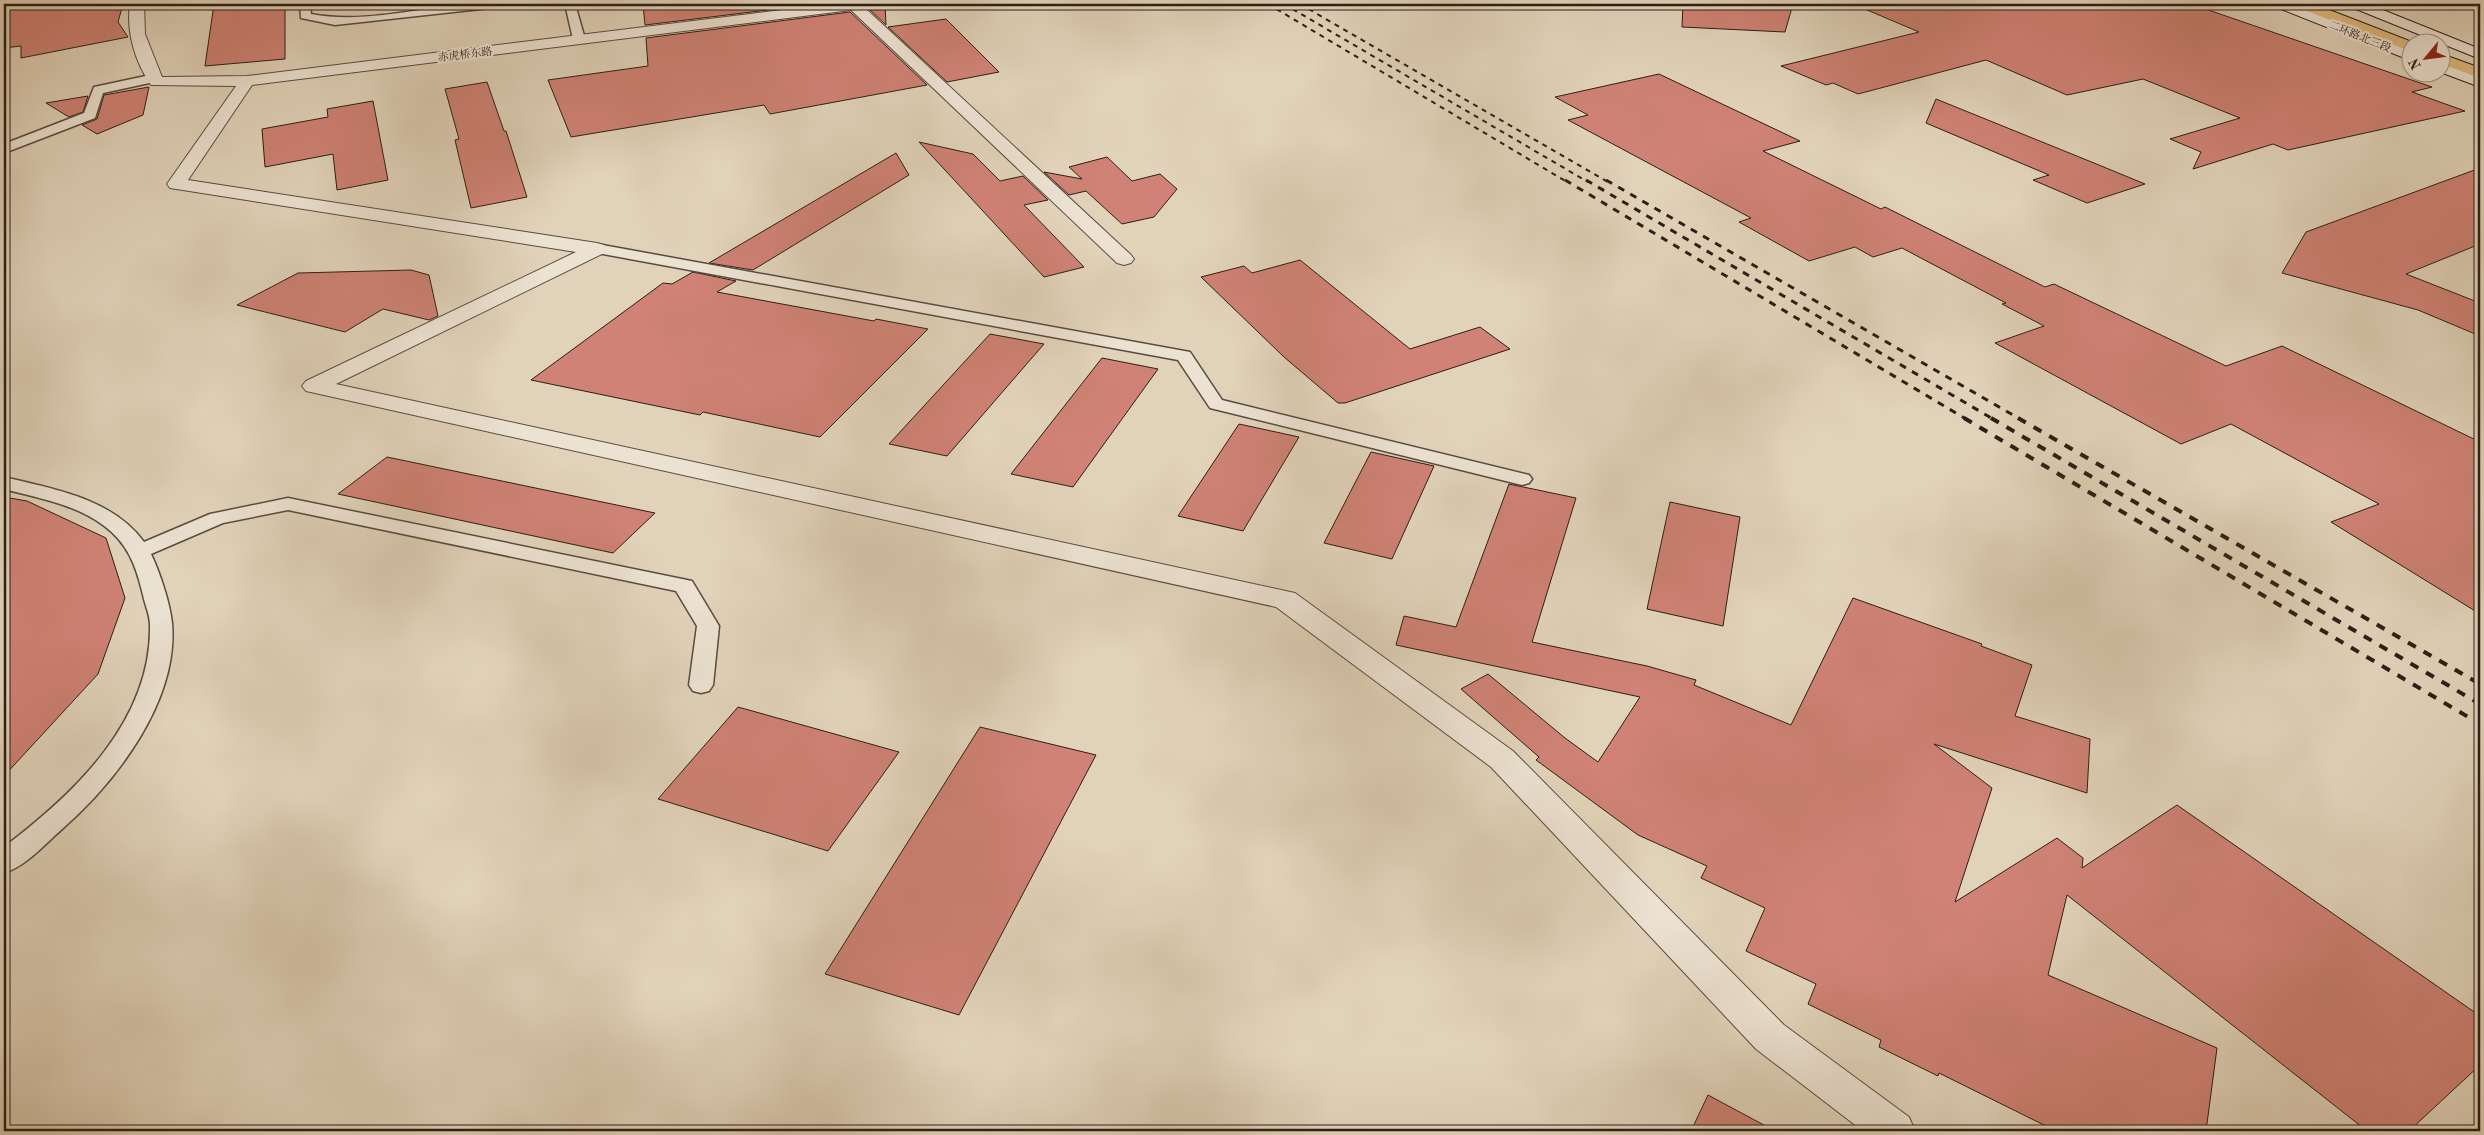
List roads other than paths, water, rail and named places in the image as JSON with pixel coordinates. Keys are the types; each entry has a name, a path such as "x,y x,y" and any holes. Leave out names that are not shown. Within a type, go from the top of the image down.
{"highway":[{"path":"2302,4 2402,44"},
{"path":"2338,4 2407,32"},
{"path":"2452,48 2478,53"},
{"path":"2452,63 2480,73"}],"street":[{"path":"137,4 134,17 141,50 155,78"},
{"name":"二环路北三段","path":"2281,4 2402,53"},
{"name":"二环路北三段","path":"2356,4 2478,53"},
{"path":"858,5 1124,259"},
{"name":"赤虎桥东路","path":"155,78 158,82 247,81 858,5"},
{"path":"2452,72 2480,82"},
{"path":"247,81 176,184 597,249"},
{"path":"597,249 314,386 1285,600 1502,759 1770,1037 1895,1131"}],"lane":[{"path":"305,4 305,16 335,22 499,4"},
{"path":"570,4 579,39"},
{"path":"4,149 90,115 98,90 155,78"},
{"path":"597,249 1184,356 1216,404 1522,479"},
{"path":"4,482 69,501 110,519 141,551 150,578 161,625 155,680 127,741 81,797 4,862"},
{"path":"141,551 217,518 288,504 684,586 708,626 701,686"}],"railway":[{"path":"1268,4 1567,182"},
{"path":"1284,4 1588,182"},
{"path":"1300,4 1608,182"},
{"path":"1565,180 1966,419"},
{"path":"1586,180 1993,419"},
{"path":"1606,180 2020,419"},
{"path":"1964,418 2480,724"},
{"path":"1991,418 2480,704"},
{"path":"2018,418 2480,684"}]}
